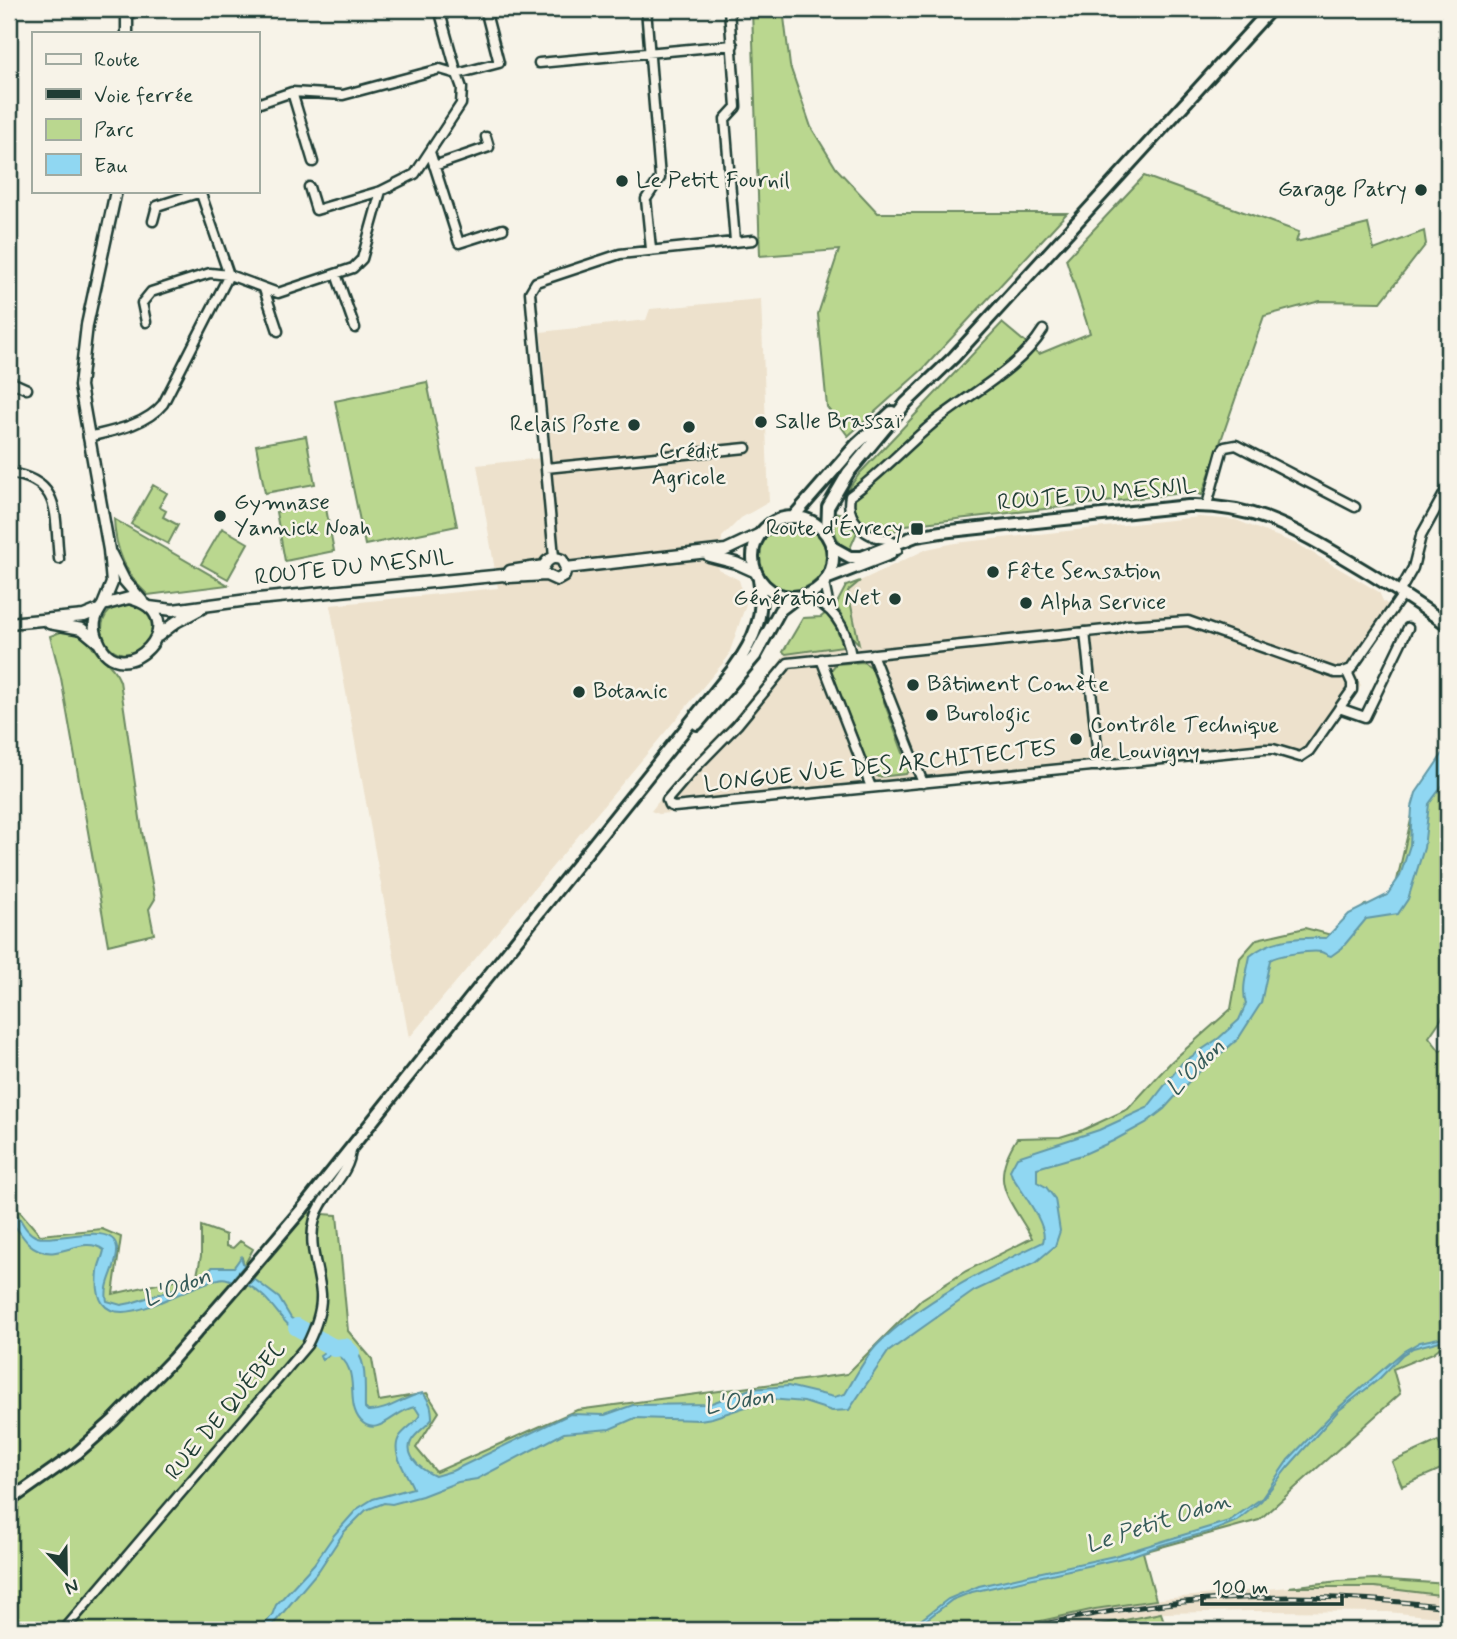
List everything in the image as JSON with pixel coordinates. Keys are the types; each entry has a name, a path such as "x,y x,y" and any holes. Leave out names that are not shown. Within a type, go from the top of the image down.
{"main road":[{"path":"677,741 698,723 740,675 762,645 780,610 826,580 833,563 826,514 836,492 860,458 906,403 954,357 1271,9"},
{"path":"9,1501 77,1452 114,1420 236,1288 351,1149 745,654 762,608 753,553 760,534 771,523 794,516 869,431 906,403"},
{"name":"ROUTE DU MESNIL","path":"826,580 930,534 1029,521 1207,505 1236,508 1283,524 1401,593 1448,625"},
{"path":"794,516 813,521 827,534"},
{"name":"ROUTE DU MESNIL","path":"832,547 850,557 862,557 896,547"},
{"path":"758,576 776,593 800,596"}],"street":[{"path":"127,9 127,32"},
{"path":"309,187 316,210 381,191 415,174 461,104 462,88 439,9"},
{"path":"259,103 292,92 343,95 440,69 457,74 499,63 485,9"},
{"path":"646,9 660,178 646,199 651,249"},
{"path":"729,9 736,107 725,119 735,241"},
{"path":"539,63 733,44"},
{"path":"292,92 313,162"},
{"path":"434,166 489,148 486,137"},
{"path":"430,152 458,243 503,229"},
{"path":"146,321 142,303 151,292 210,273 229,275 278,293 353,268 362,260 381,191"},
{"path":"109,550 124,580 146,604 157,623 158,636 151,648 132,659 116,659 104,651 94,629 94,618 112,583 109,550 94,471 98,462 80,386 82,354 116,192"},
{"path":"91,437 155,414 163,404 229,275 201,192 157,206 153,221"},
{"path":"554,557 530,292 536,282 620,254 752,240"},
{"path":"336,274 355,328"},
{"path":"264,289 278,331"},
{"path":"896,547 887,539 861,529 850,513 849,496 932,424 1020,358 1043,330"},
{"path":"9,381 27,389"},
{"path":"1207,505 1222,451 1225,447 1236,445 1355,508"},
{"path":"546,468 746,449"},
{"path":"9,473 39,482 48,489 52,499 59,559"},
{"path":"1347,672 1401,593 1413,568 1421,536 1448,487"},
{"path":"566,568 726,550 760,534"},
{"path":"674,557 713,556 736,562 758,576"},
{"path":"554,557 562,560 566,568 564,576 557,580 545,571 549,559 554,557"},
{"name":"ROUTE DU MESNIL","path":"146,604 173,610 504,575 509,577 545,571"},
{"path":"826,580 829,607 843,628 851,656"},
{"path":"800,596 829,607"},
{"path":"9,623 84,615 129,598 146,604"},
{"name":"ROUTE DU MESNIL","path":"158,636 209,605"},
{"path":"31,621 82,629 99,643"},
{"path":"871,787 821,659 1115,629 1127,625 1188,621 1335,673 1347,672"},
{"path":"1347,672 1353,687 1339,708 1365,717 1408,628"},
{"path":"1085,632 1099,766"},
{"path":"872,654 923,783"},
{"name":"LONGUE VUE DES ARCHITECTES","path":"821,659 788,663 737,725 670,795 667,800 669,805 674,807 1264,749 1278,750 1296,757 1309,751 1339,708"},
{"name":"RUE DE QUÉBEC","path":"64,1630 307,1345 318,1316 321,1294 312,1249 312,1230 320,1206 351,1161 351,1149"}],"shaded area":[{"path":"761,299 769,502 741,518 722,537 718,569 739,580 746,604 728,657 409,1038 330,605 498,588 477,465 551,457 541,332 646,320 650,309"},
{"path":"1199,517 1236,520 1299,545 1379,592 1383,601 1399,613 1355,671 1361,686 1312,757 1295,763 1273,755 659,814 651,811 686,767 734,718 786,654 859,644 848,591 860,581 927,549 955,543"},
{"path":"1289,1587 1375,1587 1448,1596 1448,1618 1388,1612 1165,1613 1074,1630 1000,1630 1130,1602"}],"green space":[{"path":"752,9 783,9 790,66 811,127 836,168 878,213 1067,213 924,368 848,436 827,407 818,314 839,250 760,256"},
{"path":"1144,176 1299,232 1296,242 1368,224 1374,250 1424,231 1426,244 1381,302 1320,301 1264,316 1202,495 1191,492 906,525 886,535 864,525 843,496 860,473 1002,323 1039,354 1090,333 1066,259"},
{"path":"427,382 457,526 365,545 335,401"},
{"path":"306,436 315,484 265,493 256,445"},
{"path":"153,485 167,493 159,507 166,511 163,517 178,525 168,544 131,524"},
{"path":"325,503 334,551 285,561 276,512"},
{"path":"831,513 847,515 858,530 849,551 836,535"},
{"path":"114,519 228,585 148,595 123,561"},
{"path":"799,522 820,537 826,549 824,569 816,580 799,590 785,590 768,580 760,569 758,549 768,532 779,524"},
{"path":"222,528 248,543 228,579 201,564"},
{"path":"860,581 848,591 859,644 836,605 846,586"},
{"path":"127,604 145,611 152,629 145,647 127,654 109,647 102,629 109,611"},
{"path":"826,613 843,646 786,654 783,652 803,618 821,617"},
{"path":"66,630 84,639 120,681 142,832 155,899 149,909 154,934 108,945 61,678 50,636"},
{"path":"863,662 871,667 909,769 906,774 878,777 870,770 831,670 836,664"},
{"path":"1448,767 1448,1009 1429,1037 1440,1051 1448,1046 1448,1341 1433,1353 1393,1369 1400,1394 1259,1520 1143,1552 1156,1600 1095,1609 1000,1630 9,1630 9,1199 40,1235 102,1229 121,1237 113,1294 197,1275 201,1256 201,1226 226,1235 226,1246 233,1248 240,1241 253,1249 244,1266 242,1258 234,1267 214,1267 244,1289 308,1213 337,1215 348,1331 372,1359 379,1401 427,1393 439,1412 416,1448 436,1472 577,1410 847,1374 922,1299 966,1271 1032,1238 1005,1190 1003,1179 1008,1154 1017,1138 1060,1137 1083,1130 1128,1109 1171,1062 1231,1009 1240,958 1257,939 1305,928 1335,936 1365,905 1392,902 1414,807"},
{"path":"1438,1441 1448,1466 1402,1486 1392,1462"},
{"path":"1374,1579 1448,1584 1448,1596 1375,1587 1289,1587 1339,1581"},
{"path":"1161,1613 1167,1630 1074,1630"}],"water":[{"path":"1448,746 1448,778 1429,804 1424,848 1408,899 1398,914 1366,919 1342,948 1331,956 1311,952 1270,960 1261,1003 1238,1039 1192,1078 1164,1109 1146,1123 1113,1141 1082,1155 1037,1168 1037,1182 1046,1187 1055,1199 1060,1231 1055,1246 1036,1262 974,1291 888,1352 849,1410 832,1411 804,1402 770,1399 700,1420 635,1418 610,1429 564,1433 477,1479 458,1482 422,1496 392,1504 384,1503 366,1510 344,1532 319,1570 271,1627 268,1630 259,1630 272,1615 276,1605 314,1564 334,1535 357,1509 373,1499 413,1488 400,1462 397,1442 420,1415 415,1407 381,1425 367,1426 356,1413 351,1376 343,1359 334,1352 322,1360 320,1355 338,1342 349,1345 356,1351 364,1367 365,1408 368,1411 382,1409 423,1393 430,1405 432,1419 415,1436 410,1448 413,1459 435,1476 452,1471 570,1414 605,1415 633,1405 709,1404 750,1389 788,1386 834,1397 845,1394 878,1344 915,1313 977,1275 1043,1242 1044,1235 1038,1218 1010,1170 1017,1157 1099,1130 1147,1108 1182,1063 1219,1038 1239,1020 1246,1004 1244,986 1250,956 1276,942 1326,938 1349,914 1387,895 1400,876 1410,845 1412,807 1416,793"},
{"path":"9,1205 28,1231 37,1237 95,1234 106,1235 113,1240 117,1255 106,1294 107,1301 121,1305 193,1283 213,1267 234,1267 241,1257 244,1266 235,1276 234,1282 221,1278 142,1309 123,1312 108,1309 99,1296 98,1271 104,1250 88,1245 55,1252 34,1248 11,1223"},
{"path":"254,1279 279,1298 291,1318 309,1330 306,1336 289,1326 265,1298 248,1285"},
{"path":"1448,1336 1448,1339 1413,1348 1402,1355 1379,1379 1338,1411 1261,1501 1237,1521 1131,1556 972,1592 952,1600 913,1630 896,1630 918,1622 948,1599 979,1586 1114,1556 1229,1521 1262,1498 1288,1460 1336,1410 1404,1351 1420,1342"}],"waterway":[{"name":"L'Odon","path":"297,1327 334,1348 345,1347 351,1353"}],"railway":[{"path":"1020,1630 1126,1609 1233,1599 1340,1598 1448,1607"}],"place":[{"name":"Le Petit Fournil","path":"622,181"},
{"name":"Garage Patry","path":"1421,190"},
{"name":"Salle Brassaï","path":"761,422"},
{"name":"Relais Poste","path":"634,425"},
{"name":"Crédit Agricole","path":"689,427"},
{"name":"Gymnase Yannick Noah","path":"220,516"},
{"name":"Route d'Évrecy","path":"917,529"},
{"name":"Fête Sensation","path":"993,572"},
{"name":"Génération Net","path":"895,599"},
{"name":"Alpha Service","path":"1026,603"},
{"name":"Bâtiment Comète","path":"913,685"},
{"name":"Botanic","path":"579,692"},
{"name":"Burologic","path":"932,715"},
{"name":"Contrôle Technique de Louvigny","path":"1076,739"}],"water label":[{"name":"Le Petit Odon","path":"1158,1523"}]}
